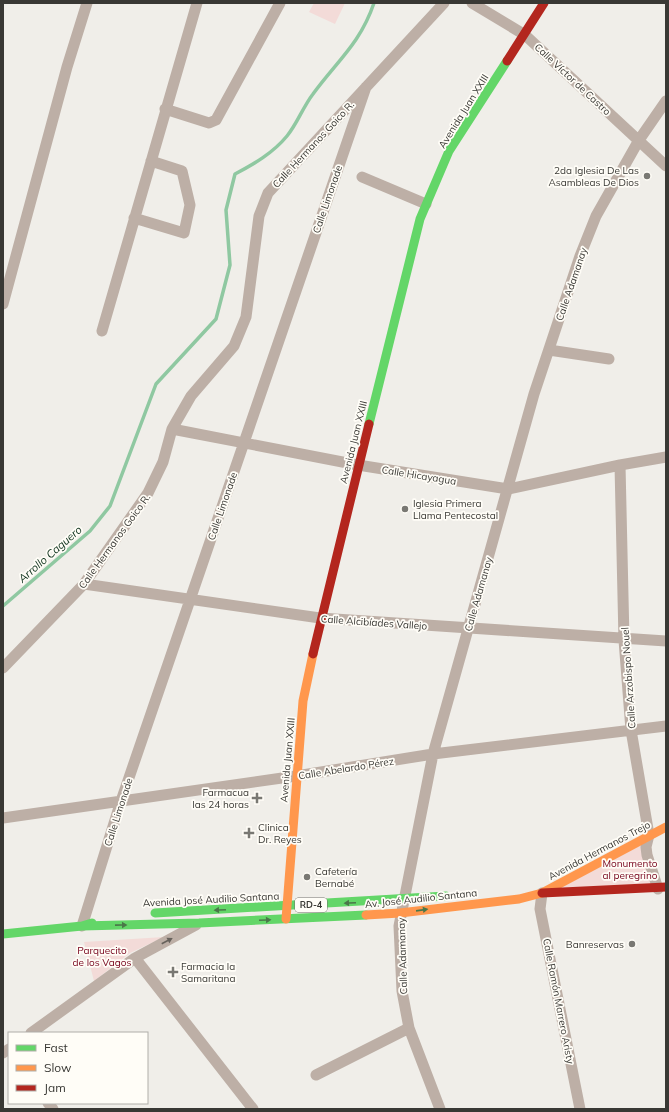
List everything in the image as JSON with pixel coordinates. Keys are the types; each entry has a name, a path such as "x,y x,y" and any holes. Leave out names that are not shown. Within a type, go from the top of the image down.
{"main road":[{"name":"Avenida Juan XXIII","path":"286,919 285,906 303,701 320,618 420,219 449,151 525,35 544,3"},
{"name":"Avenida Hermanos Trejo","path":"542,893 666,826"},
{"name":"Av. José Audilio Santana","path":"82,926 199,923 400,913 518,899 542,893 662,888"},
{"path":"475,894 514,892 542,893"},
{"name":"Avenida José Audilio Santana","path":"142,914 459,896"},
{"name":"RD-4","path":"3,934 82,926 119,915"}],"street":[{"path":"3,304 67,67 88,3"},
{"path":"102,331 196,3"},
{"path":"165,109 209,122 216,120 280,3"},
{"name":"Calle Hermanos Goico R.","path":"3,668 84,584 148,493 163,462 172,429 191,396 234,346 246,316 259,216 268,193 444,3"},
{"name":"Calle Víctor de Castro","path":"472,3 525,35 666,166"},
{"name":"Calle Limonade","path":"82,926 121,801 366,87"},
{"name":"Calle Adamanay","path":"440,1109 409,1028 402,991 399,926 400,913 433,754 549,350 580,256 594,223 639,140 666,101"},
{"path":"134,218 184,233 190,205 182,171 151,161"},
{"path":"362,177 426,204"},
{"path":"549,350 609,359"},
{"name":"Calle Hicayagua","path":"172,429 358,465 508,489 620,465 666,457"},
{"name":"Calle Arzobispo Nouel","path":"620,465 624,640 631,730 649,835 647,855 662,888"},
{"name":"Calle Alcibíades Vallejo","path":"84,584 320,618 624,640 666,641"},
{"name":"Calle Abelardo Pérez","path":"3,818 296,776 433,754 666,726"},
{"name":"Calle Ramón Marrero Aristy","path":"542,893 540,909 580,1109"},
{"path":"32,1032 135,958 199,923"},
{"path":"135,958 253,1109"},
{"path":"316,1075 409,1028"}],"green space":[{"path":"314,3 345,3 335,24 309,12"},
{"name":"Monumento al peregrino","path":"649,835 658,889 542,893"},
{"name":"Parquecito de los Vagos","path":"164,937 130,953 94,981 84,942"}],"waterway":[{"name":"Arrollo Caguero","path":"3,606 90,531 110,506 156,384 216,319 230,265 226,210 235,174 269,153 287,136 313,94 355,41 362,30 374,3"}],"traffic: fast":[{"path":"369,424 420,219 449,151 507,61"},
{"path":"155,913 446,896"},
{"path":"82,926 199,923 366,915"},
{"path":"3,934 82,926 92,923"}],"traffic: slow":[{"path":"286,919 303,701 313,654"},
{"path":"366,915 400,913 519,899 542,893 666,827"}],"traffic: jam":[{"path":"507,61 544,3"},
{"path":"313,654 369,424"},
{"path":"542,893 666,887"}],"place":[{"name":"2da Iglesia De Las Asambleas De Dios","path":"647,176"},
{"name":"Iglesia Primera Llama Pentecostal","path":"405,509"},
{"name":"Farmacua las 24 horas","path":"257,798"},
{"name":"Clinica Dr. Reyes","path":"249,833"},
{"name":"Cafetería Bernabé","path":"307,877"},
{"name":"Banreservas","path":"632,944"},
{"name":"Farmacia la Samaritana","path":"173,972"}]}
